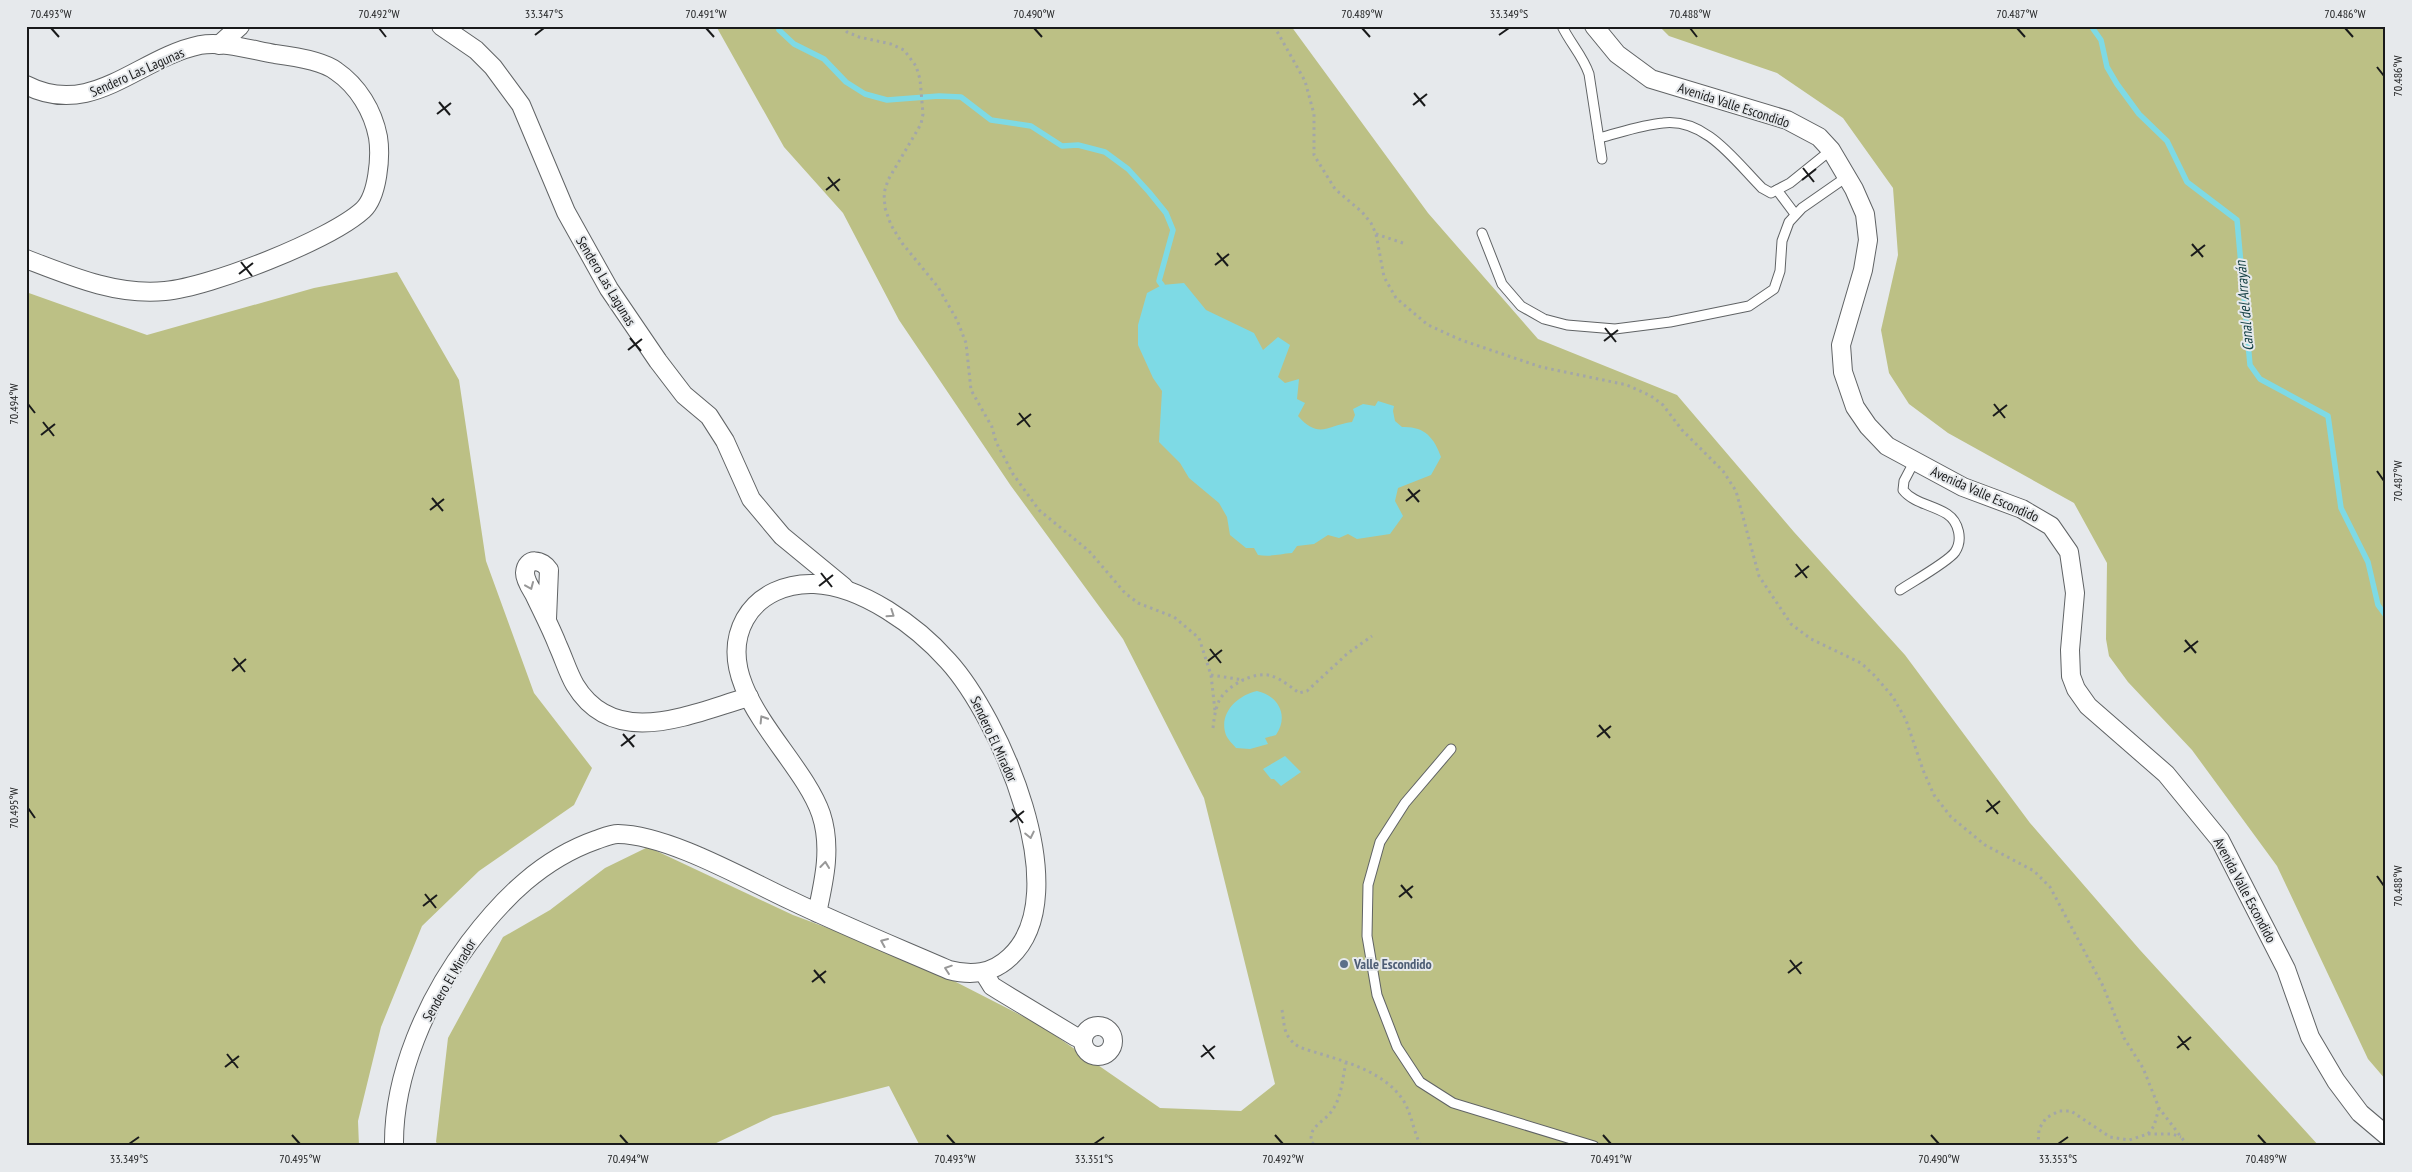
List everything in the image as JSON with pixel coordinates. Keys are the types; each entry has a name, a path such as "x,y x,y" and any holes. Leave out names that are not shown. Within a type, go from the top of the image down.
{"street":[{"path":"219,45 240,26"},
{"name":"Sendero Las Lagunas","path":"441,26 476,50 508,85 521,105 566,212 609,289 653,354 684,395 709,416 725,440 752,499 782,536 849,591"},
{"name":"Avenida Valle Escondido","path":"1594,26 1617,54 1651,79 1787,120 1819,137 1831,150 1848,176 1865,214 1868,240 1863,270 1841,345 1843,372 1855,407 1868,426 1887,446 1963,487 2022,509 2051,526 2069,552 2075,593 2070,650 2071,676 2076,689 2096,713 2166,774 2220,840 2286,969 2310,1037 2336,1081 2360,1113 2386,1135"},
{"name":"Sendero Las Lagunas","path":"26,85 49,94 78,96 91,93 169,56 200,45 219,45 292,56 333,68 354,87 370,113 379,145 377,178 364,209 322,236 201,284 166,291 133,291 105,286 26,258"},
{"path":"800,585 810,572 811,561"},
{"name":"Sendero El Mirador","path":"394,1146 394,1119 404,1074 425,1017 459,956 485,922 536,871 574,848 617,834 665,843 817,913 949,970 961,973 984,973 998,967 1018,950 1031,925 1035,910 1035,863 1020,795 978,702 958,672 936,649 901,621 849,591 822,585 800,585 770,594 752,609 743,623 738,640 737,661 742,682 749,697 809,791 821,816 827,854 817,913"},
{"path":"547,619 576,686 591,704 610,717 634,723 654,724 749,697"},
{"path":"984,973 992,986 1000,992 1076,1037 1083,1039"}],"lane":[{"path":"1562,26 1567,38 1585,62 1589,74 1602,159"},
{"path":"1599,138 1663,123 1691,125 1709,135 1762,188 1771,193 1790,183 1831,150"},
{"path":"1482,233 1502,284 1521,306 1544,319 1567,324 1615,329 1670,322 1749,306 1774,289 1780,271 1782,241 1789,222 1795,214 1848,176"},
{"path":"1777,190 1795,214"},
{"path":"1900,590 1954,553 1960,536 1956,523 1947,514 1908,496 1903,490 1904,480 1914,462"},
{"path":"1451,749 1405,803 1380,842 1368,885 1367,936 1380,1004 1396,1047 1420,1082 1453,1102 1594,1146"}],"path":[{"path":"842,26 847,32 891,44 904,50 916,66 920,79 923,114 921,124 888,180 884,193 885,208 891,224 902,243 938,288 957,320 966,343 970,390 992,427 996,442 1013,474 1039,510 1090,550 1125,593 1138,603 1174,617 1199,638 1211,675 1215,712 1213,728"},
{"path":"1274,26 1305,81 1314,114 1314,155 1334,188 1362,212 1371,224 1376,234 1384,277 1396,298 1428,325 1518,360 1541,367 1627,385 1651,396 1722,471 1736,491 1759,576 1791,624 1811,639 1861,663 1874,674 1893,697 1906,720 1923,770 1934,795 1951,817 1985,845 2034,871 2050,887 2103,986 2124,1038 2143,1068 2159,1108 2184,1138 2188,1146"},
{"path":"1376,234 1403,243"},
{"path":"1215,712 1220,700 1229,688 1261,674 1273,676 1299,693 1307,691 1348,652 1372,636"},
{"path":"1211,675 1245,680"},
{"path":"1282,1010 1286,1036 1290,1040 1299,1046 1367,1071 1387,1083 1402,1098 1421,1146"},
{"path":"1320,1146 1312,1143 1310,1137 1312,1130 1331,1113 1338,1100 1346,1063"},
{"path":"2148,1134 2154,1126 2159,1108"},
{"path":"2038,1146 2039,1129 2046,1118 2059,1111 2071,1111 2110,1137 2129,1140 2148,1134 2172,1134 2184,1138"}],"green space":[{"path":"716,26 1291,26 1428,213 1538,339 1677,395 1794,532 1905,655 2030,823 2140,950 2319,1146 920,1146 889,1086 773,1116 710,1146 439,1146 436,1142 448,1038 503,937 550,910 605,868 648,847 793,915 913,960 1040,1025 1160,1108 1241,1111 1275,1084 1204,798 1123,639 1011,486 899,320 843,213 784,147"},
{"path":"1659,26 2386,26 2386,1080 2368,1059 2277,866 2192,750 2128,682 2109,656 2106,639 2107,563 2074,503 1948,433 1909,404 1889,373 1881,330 1898,255 1893,188 1843,118 1777,73 1669,36"},
{"path":"397,272 459,380 486,561 534,693 592,768 574,805 479,871 422,926 381,1027 358,1121 359,1146 26,1146 26,292 147,335 314,288"}],"water":[{"path":"1184,283 1206,310 1254,333 1263,350 1278,337 1290,345 1278,377 1285,383 1299,379 1297,399 1305,403 1298,416 1305,423 1318,429 1324,429 1352,422 1355,415 1353,409 1363,404 1375,406 1378,401 1394,406 1395,421 1402,427 1416,428 1431,438 1441,457 1431,475 1398,488 1395,501 1403,516 1390,534 1357,539 1348,534 1339,538 1328,535 1314,544 1297,546 1292,553 1267,556 1258,555 1254,548 1246,548 1230,535 1227,517 1219,503 1189,478 1180,463 1159,442 1162,391 1153,378 1138,345 1138,325 1147,293 1162,285"},
{"path":"1257,691 1271,697 1280,708 1282,721 1280,728 1276,735 1265,738 1268,744 1250,749 1236,748 1226,735 1224,727 1227,712 1243,696"},
{"path":"1285,756 1301,772 1281,786 1274,779 1271,779 1263,769"}],"waterway":[{"name":"Canal del Arrayán","path":"2091,26 2101,40 2107,67 2117,84 2139,114 2167,141 2187,182 2237,220 2250,365 2260,379 2328,416 2341,508 2368,562 2378,605 2386,616"},
{"path":"779,30 794,44 824,59 846,82 865,94 887,100 939,96 961,97 991,120 1031,126 1062,146 1078,145 1105,152 1128,169 1166,213 1173,230 1159,281 1162,285"}],"place":[{"name":"Valle Escondido","path":"1344,964"}]}
